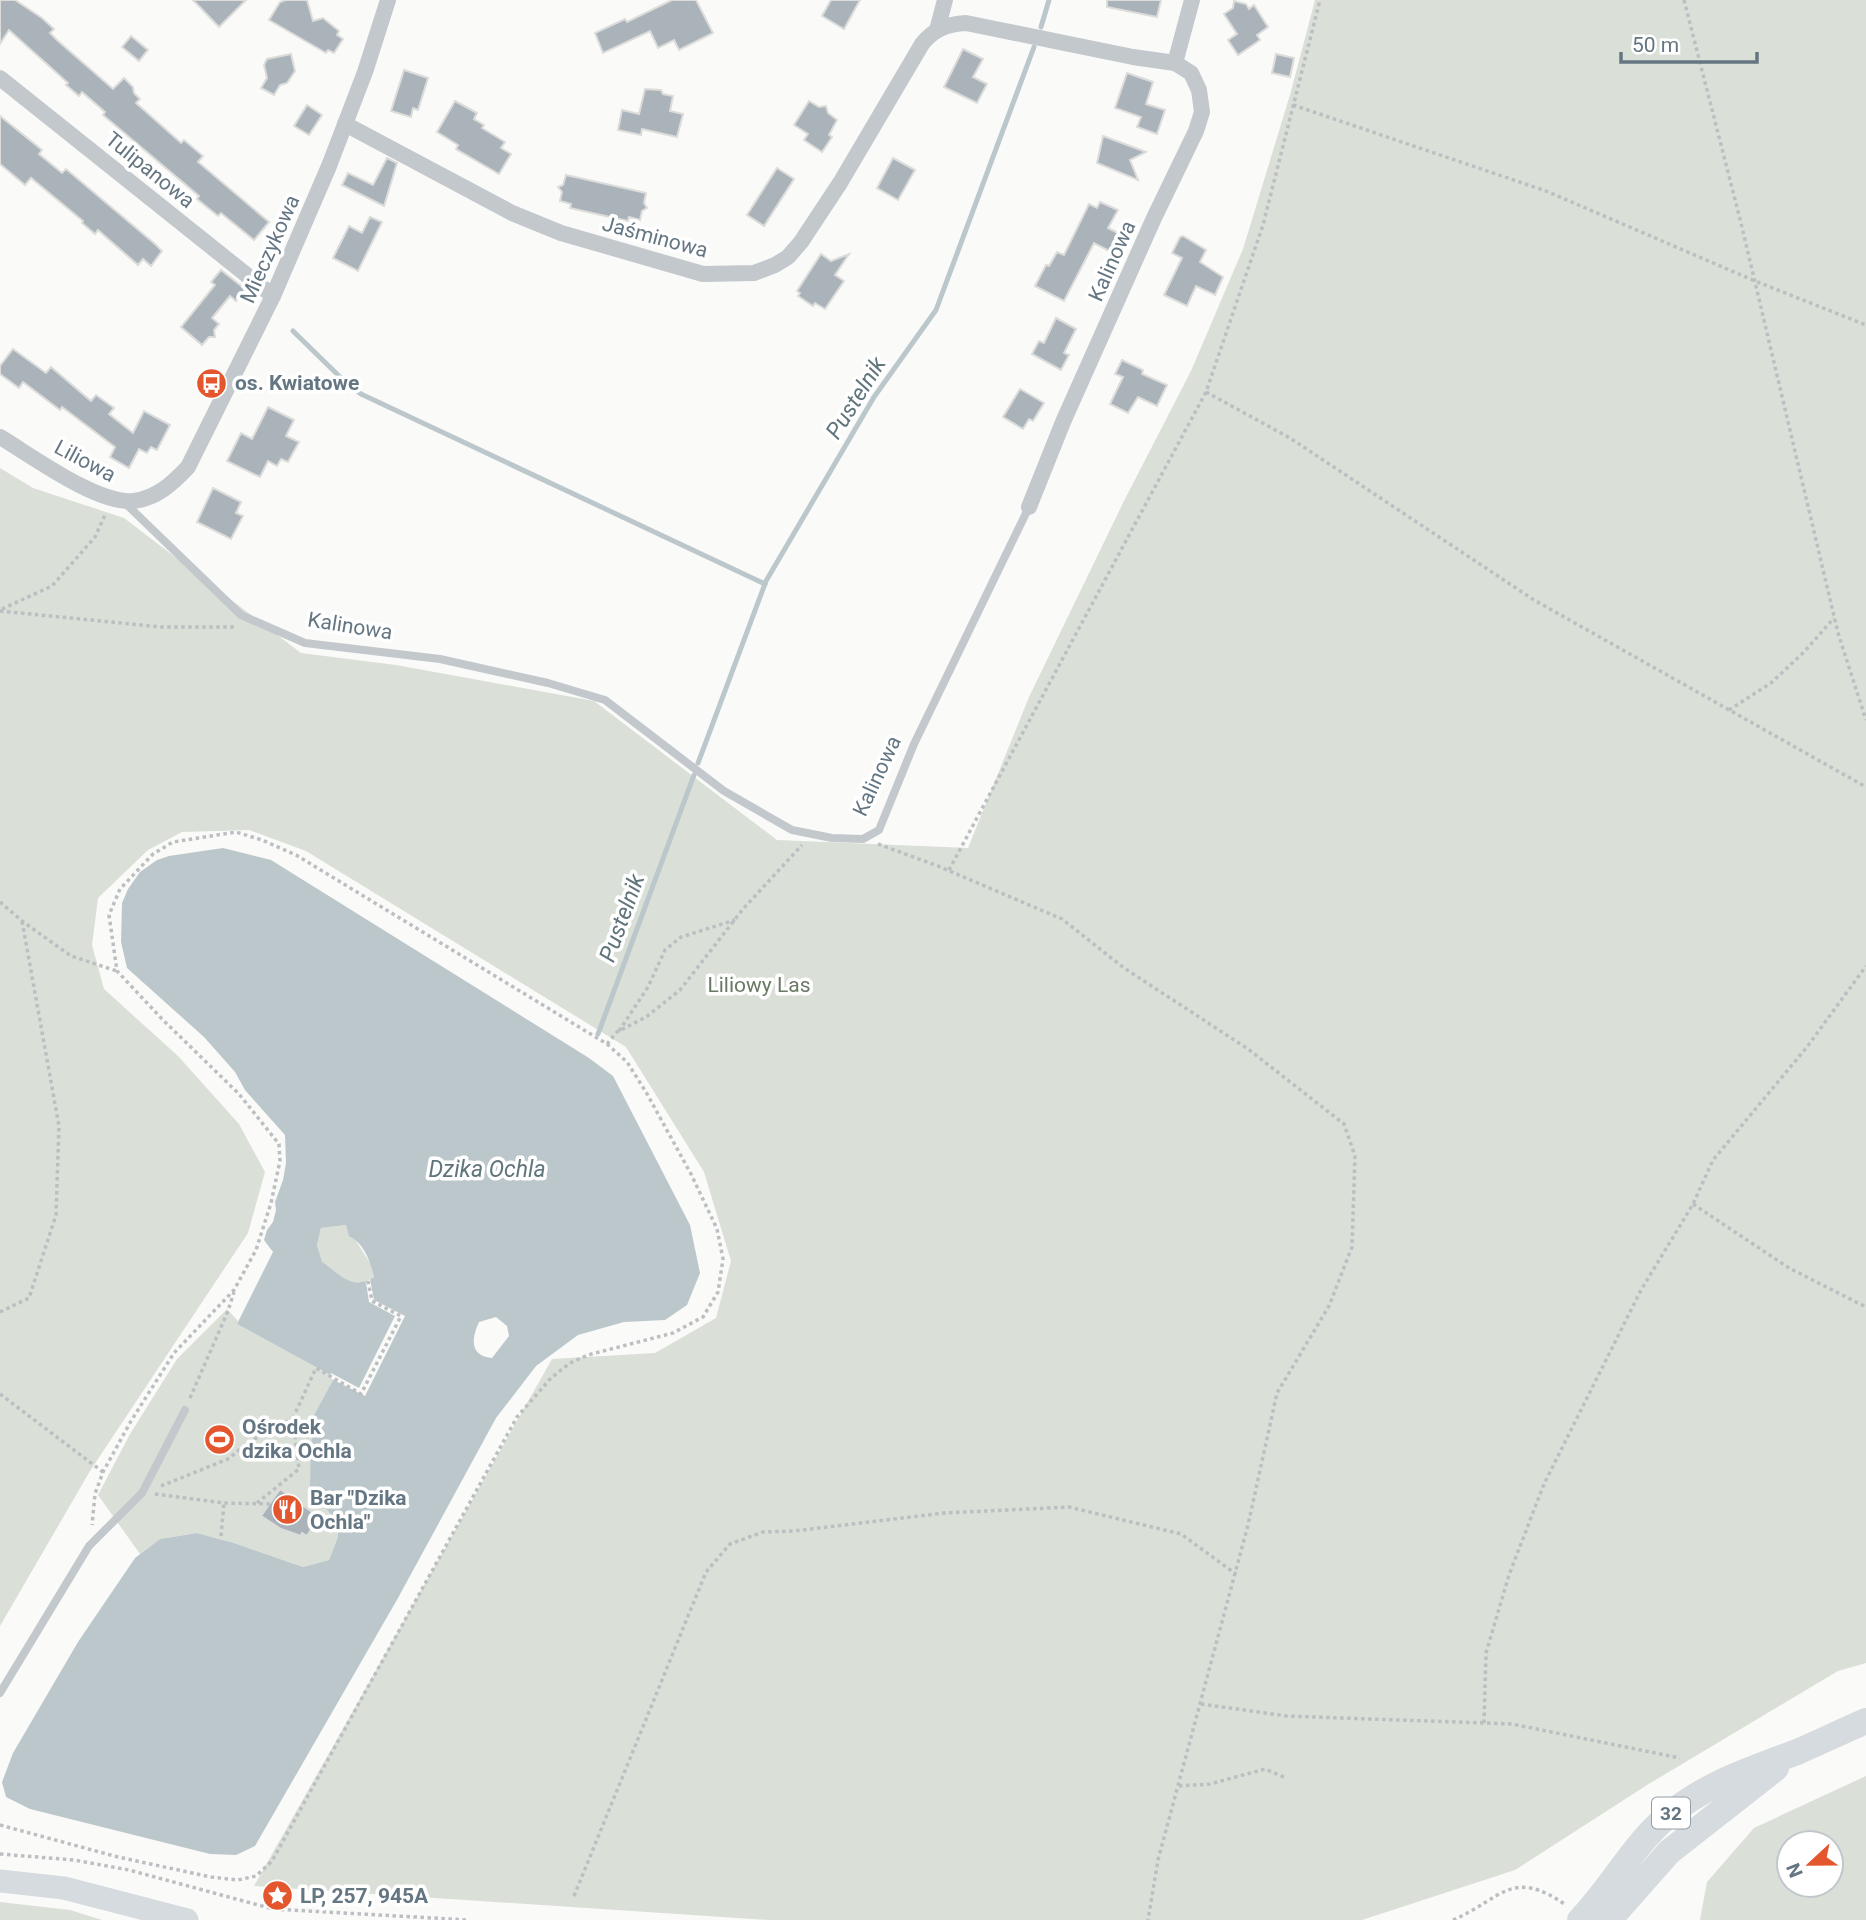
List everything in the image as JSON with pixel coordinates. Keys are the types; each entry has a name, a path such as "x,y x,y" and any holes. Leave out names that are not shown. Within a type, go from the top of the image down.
{"main road":[{"name":"32","path":"1591,1919 1642,1842 1683,1804 1750,1768 1797,1752 1866,1721"},
{"path":"0,1881 64,1888 187,1920"}],"street":[{"name":"Mieczykowa","path":"155,495 173,484 188,467 273,296 345,124 388,0"},
{"name":"Jaśminowa","path":"345,124 512,214 561,233 703,274 754,273 788,257 800,242 840,183 922,44 937,30 945,0"},
{"path":"937,30 950,24 966,23 1175,63 1192,0"},
{"name":"Kalinowa","path":"1029,507 1063,422 1153,218 1196,131 1202,112 1199,90 1191,73 1175,63"},
{"name":"Tulipanowa","path":"0,78 273,296"},
{"name":"Liliowa","path":"0,437 88,489 117,500 135,500 155,495"}],"lane":[{"name":"Kalinowa","path":"117,500 241,615 267,627 305,643 439,659 548,683 604,700 724,791 792,830 832,838 863,839 879,830 914,744 1029,507"},
{"path":"0,1693 89,1546 142,1493 185,1410"}],"path":[{"path":"949,870 1206,393 1263,225 1320,0"},
{"path":"1684,0 1755,281 1834,618 1866,720"},
{"path":"1293,105 1546,191 1755,281 1866,325"},
{"path":"1206,393 1290,438 1534,600 1866,787"},
{"path":"0,610 52,586 95,537 117,500"},
{"path":"0,610 161,627 267,627"},
{"path":"1729,710 1771,683 1834,618"},
{"path":"0,1825 118,1857 211,1877 238,1880 256,1875 272,1861 517,1417 551,1378 570,1363 588,1355 673,1333 703,1317 718,1292 723,1259 717,1229 691,1174 627,1062 607,1044 296,855 262,839 236,832 173,842 153,854 120,889 109,915 117,971"},
{"path":"617,1032 646,1017 680,990 735,920 812,834"},
{"path":"863,839 949,870 1062,919 1124,968 1248,1049 1344,1124 1355,1156 1352,1247 1329,1306 1277,1394 1236,1574 1158,1860 1148,1920"},
{"path":"0,902 71,956 117,971 239,1094 279,1144 280,1161 271,1203 256,1250 234,1290 228,1311 185,1410"},
{"path":"607,1044 648,987 665,950 681,936 735,920"},
{"path":"0,1312 29,1298 55,1215 59,1126 22,921"},
{"path":"1483,1723 1486,1653 1509,1575 1544,1484 1641,1290 1693,1204 1713,1160 1807,1047 1866,966"},
{"path":"1693,1204 1789,1268 1866,1307"},
{"path":"257,1503 299,1469 293,1419 316,1368 361,1394 401,1316 372,1301 368,1281"},
{"path":"89,1546 95,1494 103,1472 131,1421 174,1353 234,1290"},
{"path":"0,1394 103,1472"},
{"path":"142,1493 228,1459 249,1442 293,1419"},
{"path":"142,1493 225,1503 270,1504"},
{"path":"221,1536 225,1503"},
{"path":"573,1896 706,1572 730,1544 763,1532 794,1531 944,1513 1069,1507 1181,1534 1236,1574"},
{"path":"1201,1704 1287,1716 1512,1724 1680,1758"},
{"path":"1179,1786 1210,1784 1265,1769 1286,1778"},
{"path":"0,1854 74,1860 129,1870 284,1911 468,1920"},
{"path":"1452,1920 1472,1911 1501,1892 1532,1887 1546,1891 1591,1919"}],"green space":[{"name":"Liliowy Las","path":"1315,0 1866,0 1866,1663 1838,1671 1647,1785 1515,1870 1362,1920 769,1920 254,1886 552,1359 655,1353 716,1318 731,1261 704,1172 626,1047 306,851 249,830 182,832 148,850 98,898 92,945 104,989 178,1056 239,1124 265,1172 248,1233 90,1471 0,1626 0,468 33,488 124,518 301,653 396,665 594,701 777,840 968,848 1029,697 1124,501 1191,371 1243,249 1290,95"},
{"path":"346,1225 370,1263 374,1277 366,1281 347,1280 322,1263 317,1245 321,1228"},
{"name":"Ośrodek dzika Ochla","path":"227,1309 238,1321 237,1324 330,1374 333,1380 314,1415 311,1444 311,1488 336,1521 338,1537 329,1560 303,1567 197,1533 160,1539 140,1554 98,1495 130,1434 177,1359"},
{"path":"1866,1776 1866,1920 1700,1920 1707,1882 1754,1828"},
{"path":"0,1902 70,1910 102,1920 0,1920"}],"water":[{"name":"Dzika Ochla","path":"223,848 271,860 589,1058 613,1076 690,1225 700,1273 687,1305 665,1320 624,1322 578,1335 536,1366 496,1418 398,1598 255,1846 236,1855 210,1854 30,1809 6,1797 2,1782 13,1753 78,1642 135,1558 160,1539 197,1533 303,1567 329,1560 338,1537 336,1521 310,1488 314,1415 333,1380 328,1377 329,1374 237,1324 273,1252 264,1240 273,1222 275,1202 283,1180 286,1163 285,1135 245,1090 235,1072 204,1037 127,968 121,942 122,903 140,872 157,860","holes":["346,1225 349,1236 366,1253 371,1265 374,1277 366,1281 347,1280 322,1262 317,1245 321,1228","496,1317 507,1326 509,1336 492,1358 485,1357 474,1346 475,1335 479,1322"]}],"pier":[{"path":"370,1279 374,1300 405,1316 365,1396 328,1377 331,1373 359,1388 395,1316 369,1302 366,1282"}],"building":[{"path":"0,0 15,0 42,18 54,29 50,33 58,41 113,89 124,78 140,99 136,103 181,143 184,140 203,156 198,162 269,222 254,240 221,213 218,216 197,199 199,196 103,115 105,112 82,92 79,96 66,85 68,83 9,30 0,44"},
{"path":"193,0 246,0 219,27"},
{"path":"307,0 313,21 323,18 339,31 337,35 343,39 334,53 328,50 326,53 269,20 280,2"},
{"path":"672,0 696,0 713,33 679,50 674,40 658,48 650,31 603,53 595,33 625,19 627,22"},
{"path":"831,0 860,0 844,29 822,16"},
{"path":"1107,0 1161,0 1157,17 1107,7"},
{"path":"1234,1 1246,4 1249,9 1254,5 1268,27 1257,35 1260,40 1238,55 1228,40 1237,34 1224,14 1233,8"},
{"path":"131,36 148,50 139,61 122,47"},
{"path":"963,49 983,59 973,77 987,84 977,103 944,87"},
{"path":"291,54 295,71 287,83 280,85 274,95 261,88 267,78 264,65 267,59"},
{"path":"1276,54 1294,58 1290,77 1272,73"},
{"path":"404,70 428,78 418,110 413,108 411,117 391,111"},
{"path":"1127,73 1153,82 1146,104 1165,110 1157,134 1137,127 1141,117 1115,108"},
{"path":"645,89 661,90 663,94 673,96 670,111 683,114 677,137 642,129 641,135 618,130 622,110 639,114"},
{"path":"455,101 477,113 474,119 484,125 482,128 505,142 501,148 511,154 499,174 456,149 458,145 437,132"},
{"path":"809,101 819,107 826,106 828,113 837,120 829,135 832,137 822,152 804,140 808,134 794,125"},
{"path":"307,105 322,115 309,135 294,126"},
{"path":"0,116 42,150 39,154 62,173 66,169 155,244 162,251 151,266 143,259 138,265 98,230 95,234 31,178 25,185 0,164"},
{"path":"1103,136 1146,152 1130,160 1138,180 1097,163"},
{"path":"387,158 397,163 384,206 342,185 348,173 373,185"},
{"path":"893,158 915,170 898,200 877,188"},
{"path":"777,168 794,179 764,226 747,215"},
{"path":"566,175 646,193 644,203 647,208 642,211 640,220 629,217 628,221 570,208 571,204 560,201 562,192 558,187 563,185"},
{"path":"1100,202 1118,210 1108,228 1124,236 1115,254 1094,243 1064,301 1035,286 1046,265 1049,266 1057,252 1064,255 1089,204 1097,208"},
{"path":"370,217 382,222 358,271 333,258 349,226 362,233"},
{"path":"1183,236 1206,250 1200,262 1223,277 1215,295 1196,286 1187,306 1164,295 1182,258 1172,253"},
{"path":"821,254 831,261 849,254 835,275 844,281 825,309 815,303 813,306 798,296 800,293 797,291"},
{"path":"221,270 245,289 236,301 230,296 212,318 219,324 214,330 215,337 209,337 202,345 181,327 215,285 211,282"},
{"path":"1056,318 1076,329 1064,353 1069,355 1061,370 1032,354 1039,341 1044,343"},
{"path":"13,349 46,373 51,367 91,401 96,395 114,408 109,414 133,433 144,411 170,425 157,450 151,447 147,453 139,449 129,468 110,457 115,447 62,407 60,410 23,382 19,388 0,374 0,366"},
{"path":"1122,360 1143,370 1142,374 1167,385 1157,406 1138,397 1128,413 1110,404 1123,377 1115,374"},
{"path":"1020,389 1044,403 1033,421 1029,419 1023,429 1003,417"},
{"path":"268,407 294,420 286,436 299,442 288,462 281,459 277,466 268,461 260,477 227,461 241,433 252,439"},
{"path":"213,488 241,502 236,513 243,516 231,539 197,522"},
{"name":"Bar \"Dzika Ochla\"","path":"280,1489 319,1517 307,1536 281,1529 261,1516"}],"waterway":[{"name":"Pustelnik","path":"1041,27 1049,0"},
{"name":"Pustelnik","path":"698,763 766,581 874,397 936,310 1034,47"},
{"path":"293,331 361,394 765,584"},
{"name":"Pustelnik","path":"598,1034 694,775"}],"place":[{"name":"os. Kwiatowe","path":"212,383"},
{"name":"Ośrodek dzika Ochla","path":"219,1439"},
{"name":"Bar \"Dzika Ochla\"","path":"287,1510"},
{"name":"LP, 257, 945A","path":"277,1896"}]}
